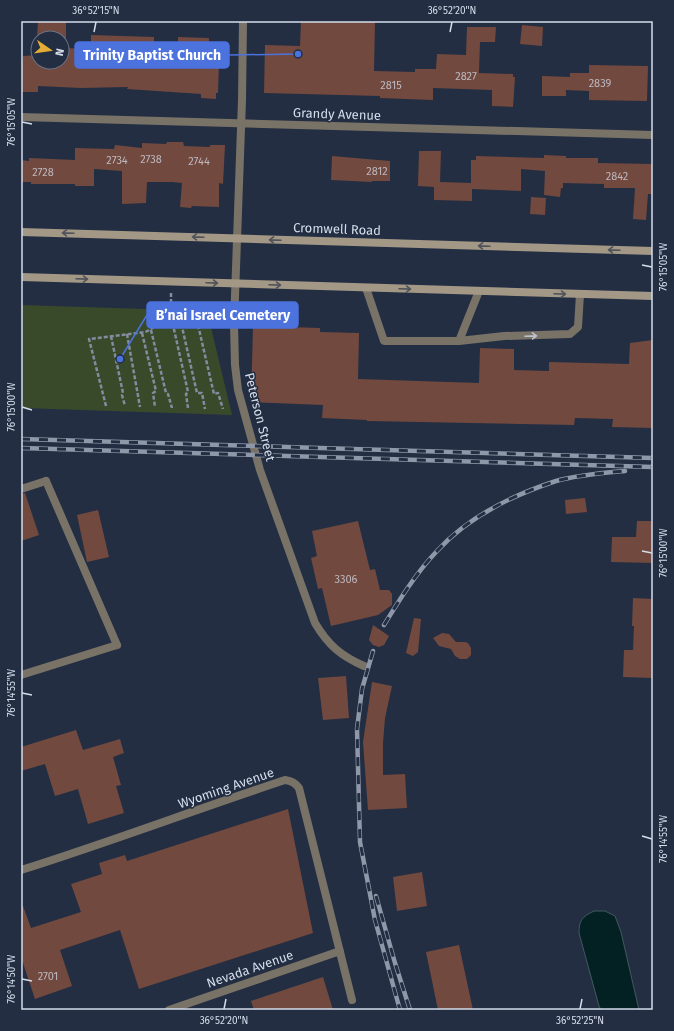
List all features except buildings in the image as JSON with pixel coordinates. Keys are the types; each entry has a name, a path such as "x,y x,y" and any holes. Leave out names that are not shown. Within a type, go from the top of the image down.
{"street":[{"name":"Peterson Street","path":"243,21 234,324 235,365 238,390 260,470 315,623 322,635 334,649 348,659 364,666"},
{"name":"Grandy Avenue","path":"21,117 653,135"},
{"name":"Cromwell Road","path":"21,232 653,251"},
{"path":"21,277 653,296"},
{"path":"366,288 384,340 459,341 504,336 570,334 578,327 580,294"},
{"path":"459,341 479,291"},
{"path":"21,489 46,480 117,645 21,675"},
{"name":"Wyoming Avenue","path":"21,870 89,848 240,795 285,780 290,780 296,783 299,788 340,951"},
{"path":"340,951 352,1000"},
{"name":"Nevada Avenue","path":"169,1010 340,951"}],"path":[{"path":"171,282 171,316 188,392 186,394 188,408"},
{"path":"106,406 89,339 151,330 166,317 175,315 198,325 214,394 218,393 223,409"},
{"path":"180,318 198,393 202,393 205,409"},
{"path":"151,330 166,392 172,408"},
{"path":"142,332 156,391 152,393 155,407"},
{"path":"128,334 140,407"},
{"path":"111,336 123,392 122,395 124,406"}],"green space":[{"path":"21,305 207,311 232,415 21,408"}],"shaded area":[{"path":"594,911 605,911 615,916 621,932 639,1010 601,1010 599,1006 579,933 582,919"}],"railway":[{"path":"21,439 653,458"},
{"path":"21,448 653,467"},
{"path":"384,625 409,586 429,559 449,539 492,508 524,493 556,481 599,473 625,471"},
{"path":"373,651 362,689 357,729 360,842 375,920 400,1010"},
{"path":"376,896 410,1010"}],"place":[{"name":"Trinity Baptist Church","path":"298,54"},
{"name":"B’nai Israel Cemetery","path":"120,359"}]}
